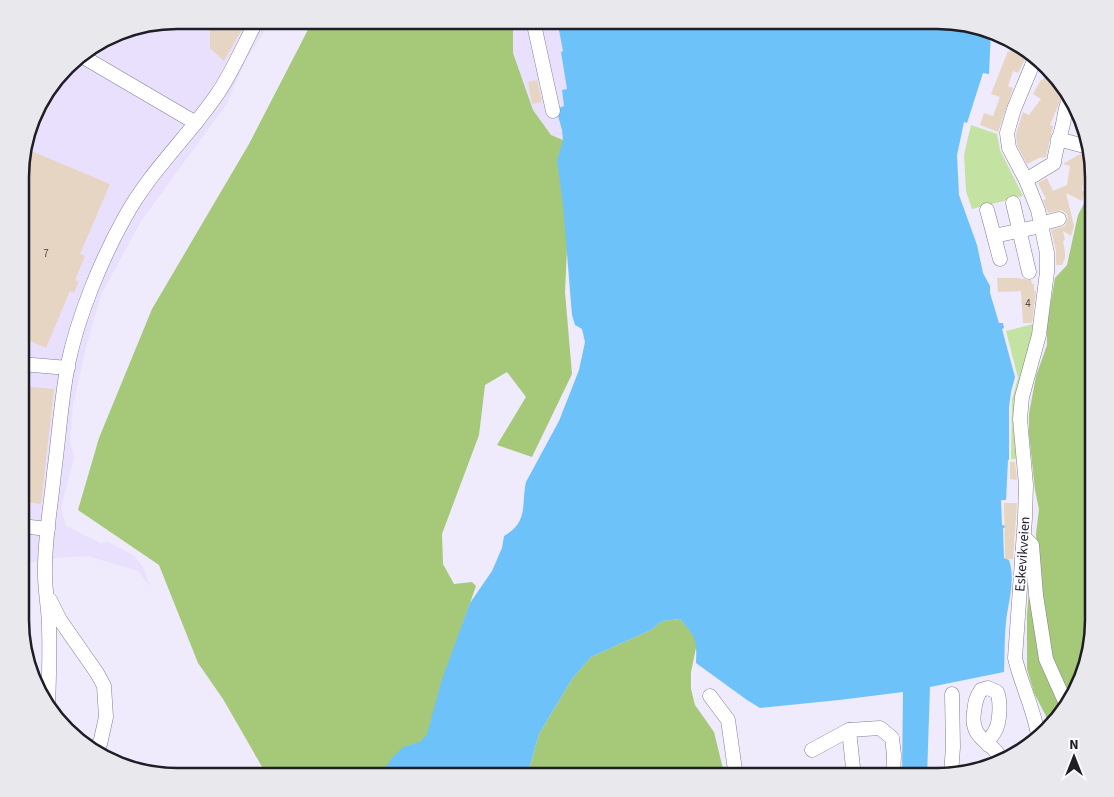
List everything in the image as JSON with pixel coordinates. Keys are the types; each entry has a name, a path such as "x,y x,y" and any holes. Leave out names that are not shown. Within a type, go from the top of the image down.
{"street":[{"path":"48,692 49,628 45,574 48,529 68,368 76,335 94,284 111,243 125,216 154,171 196,123 219,92 252,29"},
{"path":"536,29 553,111"},
{"path":"87,59 196,123"},
{"name":"Eskevikveien","path":"1033,64 1014,109 1007,132 1009,148 1026,180 1038,210 1047,253 1047,272 1039,335 1022,398 1020,419 1026,485 1016,658 1020,679 1036,719 1037,729"},
{"path":"1026,180 1054,163 1067,105"},
{"path":"1058,139 1081,145"},
{"path":"1013,203 1029,272"},
{"path":"987,210 1000,259"},
{"path":"994,236 1059,219"},
{"path":"29,365 68,368"},
{"path":"29,527 48,529"},
{"path":"1024,536 1032,545 1036,595 1046,659 1063,697"},
{"path":"46,592 60,620 98,673 104,686 106,717 100,744 98,745"},
{"path":"951,767 952,694"},
{"path":"710,696 728,720 735,768"},
{"path":"812,750 849,730 880,728 892,738 893,768"},
{"path":"849,730 853,768"},
{"path":"988,745 999,755"}],"shaded area":[{"path":"167,29 266,29 247,58 226,105 141,221 101,295 86,347 73,405 70,440 74,458 61,508 66,526 100,543 108,542 133,555 143,567 150,587 138,571 88,556 29,563 29,177 30,157 40,120 59,87 79,65 94,54 120,40 138,34"},
{"path":"513,29 559,29 568,90 562,91 564,106 556,109 563,140 551,135 533,110 513,53"}],"green space":[{"path":"308,29 513,29 513,53 533,110 551,135 563,140 567,249 565,292 572,374 532,457 497,445 526,397 507,372 485,385 479,435 442,534 443,564 454,584 472,582 476,586 438,694 444,741 408,768 263,768 223,699 198,663 159,565 78,510 99,438 152,309 249,144"},
{"path":"971,125 997,134 1000,150 1023,196 972,209 966,191 964,155"},
{"path":"1085,202 1085,630 1074,677 1055,710 1047,720 1034,693 1027,669 1027,614 1030,582 1037,557 1036,534 1039,509 1029,434 1029,414 1036,376 1047,345 1047,324 1055,278 1067,265 1078,215"},
{"path":"1037,323 1019,459 1011,459 1012,399 1018,378 1006,331"},
{"path":"680,619 695,636 697,643 691,672 691,689 695,705 714,732 723,768 530,768 539,734 572,679 591,657 651,630 662,621"}],"water":[{"path":"559,29 947,29 976,34 991,39 989,74 983,73 967,123 964,122 957,155 959,195 977,245 983,273 990,286 990,293 999,323 1003,323 1004,328 1002,329 1015,377 1009,407 1009,460 1006,500 1001,500 1002,525 1008,526 1008,528 1003,528 1004,558 1009,560 1012,574 1005,628 1004,672 930,687 927,768 902,768 903,692 760,708 696,663 696,643 680,619 662,621 651,630 591,657 572,679 539,734 530,768 386,768 391,759 403,747 420,742 427,734 442,679 470,603 492,571 502,548 504,536 521,519 526,482 559,421 579,370 585,342 582,329 575,325 572,315 563,205 557,161 563,140 556,109 564,106 562,90 567,89 561,52 563,51"}],"building":[{"path":"210,29 242,29 224,61 210,48"},
{"path":"1011,49 1025,58 1018,73 1013,71 1008,86 1013,88 998,132 980,125 984,113 993,116 1000,97 991,94 1008,51 1010,52"},
{"path":"1045,76 1062,97 1050,125 1053,126 1046,157 1041,157 1027,164 1017,145 1016,134 1023,112 1029,115 1041,99 1033,94 1041,80"},
{"path":"537,80 542,102 532,104 528,82"},
{"path":"31,151 110,184 80,254 85,256 75,280 79,281 74,293 70,291 46,348 29,341 29,177"},
{"path":"1080,154 1083,154 1085,168 1082,191 1085,191 1082,201 1066,193 1074,226 1071,236 1063,231 1065,258 1062,265 1056,265 1056,251 1051,230 1065,226 1068,217 1061,210 1048,213 1043,200 1046,199 1038,183 1047,178 1053,191 1067,185 1070,166 1063,164"},
{"path":"997,278 1031,280 1032,284 1034,284 1034,291 1036,291 1032,323 1023,323 1021,291 998,292"},
{"path":"29,387 54,389 41,504 29,503"},
{"path":"1010,462 1015,462 1017,480 1010,479"},
{"path":"1004,503 1017,503 1013,559 1005,559"}]}
